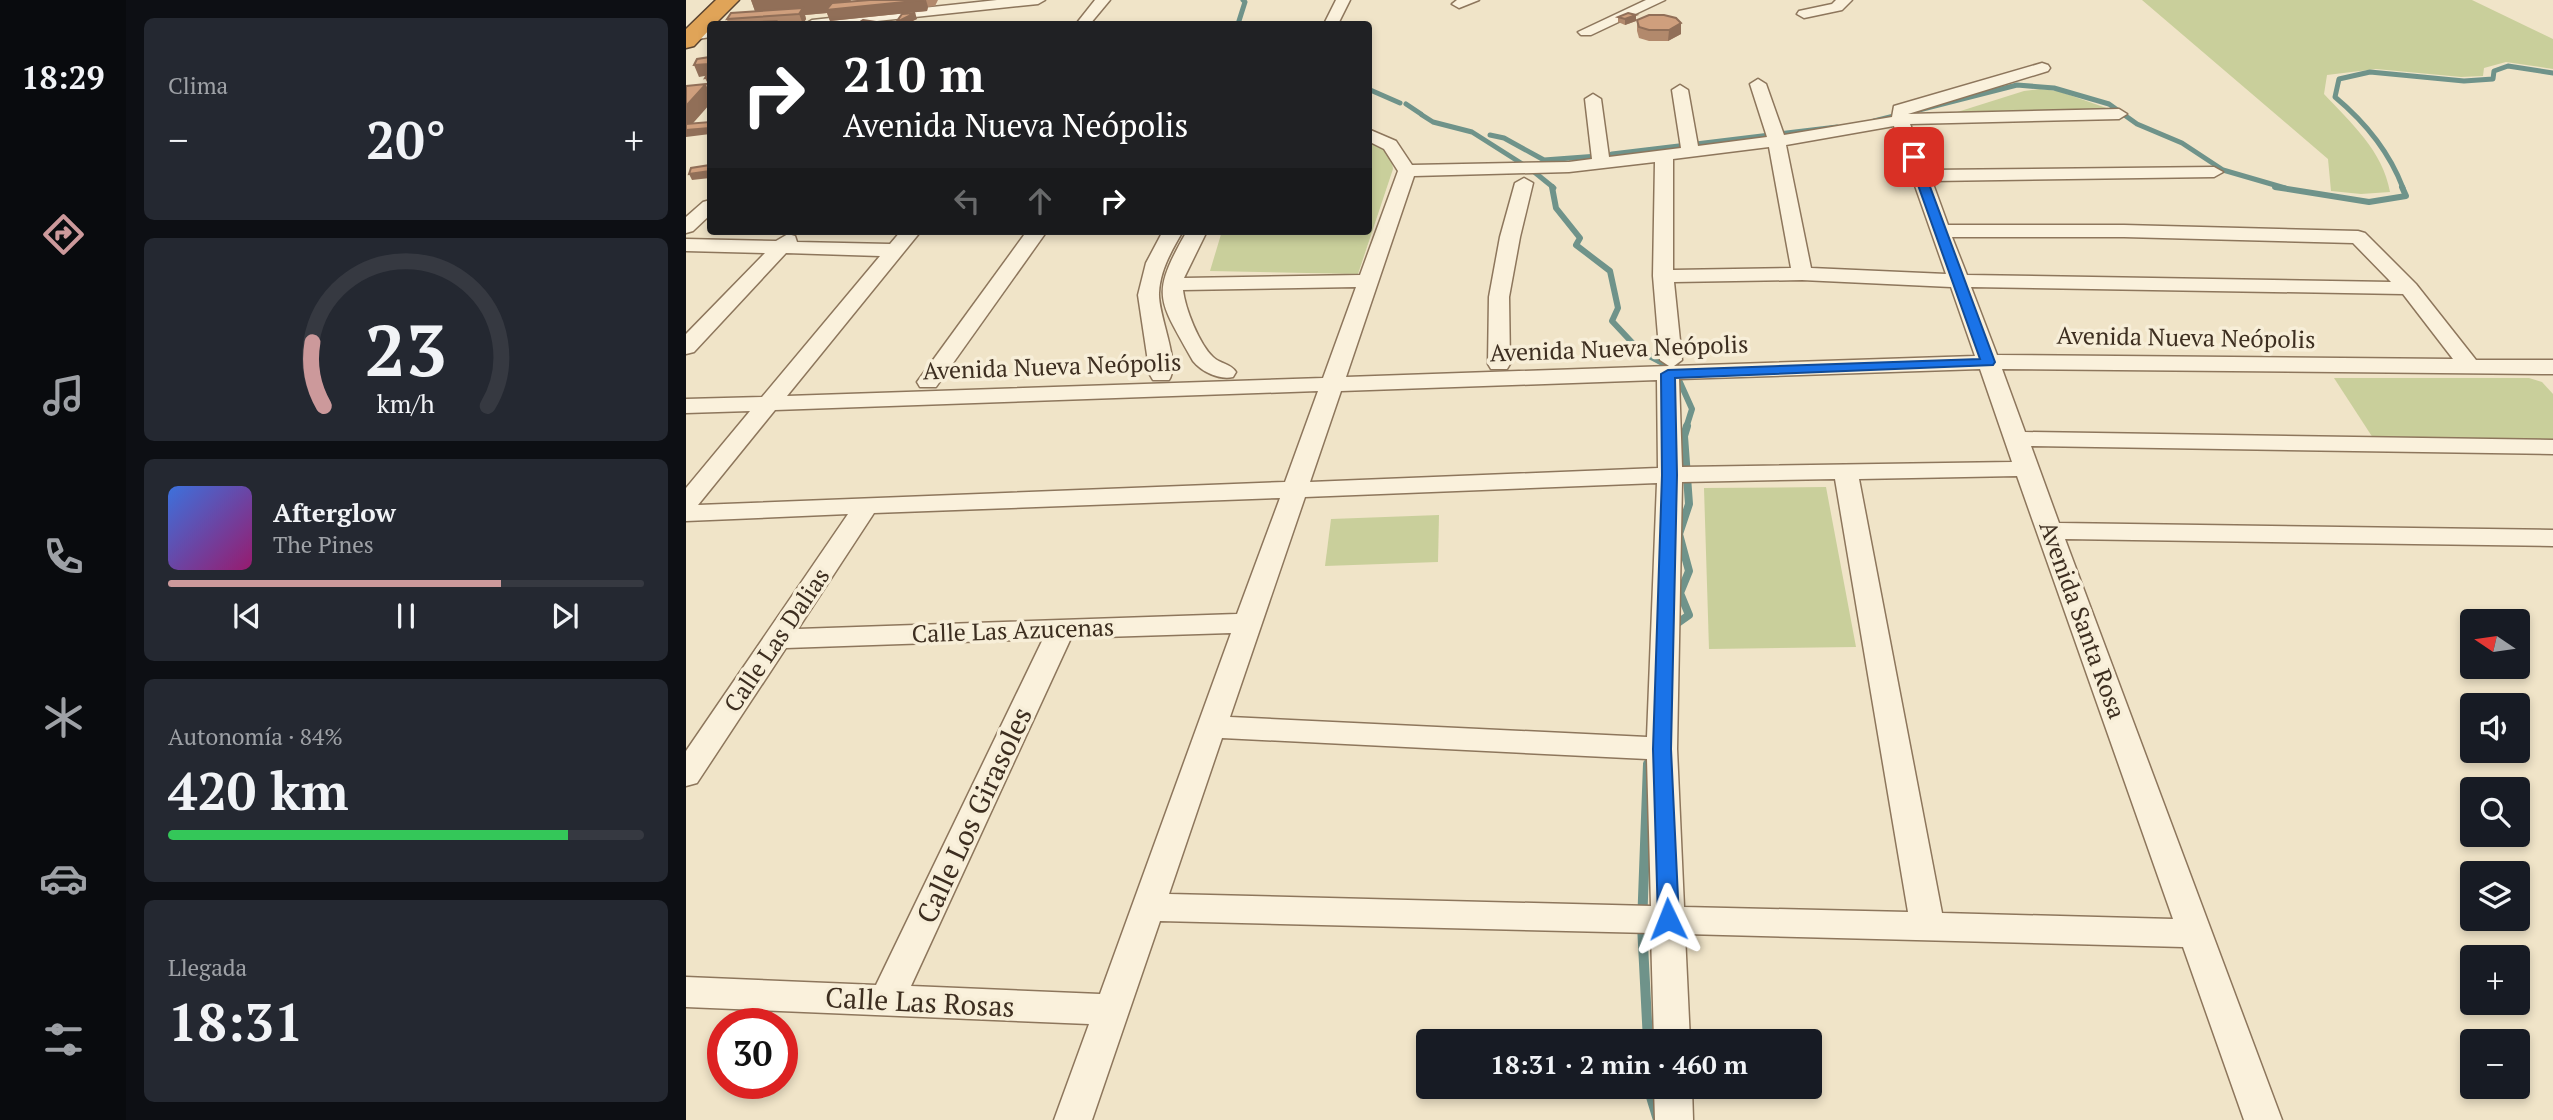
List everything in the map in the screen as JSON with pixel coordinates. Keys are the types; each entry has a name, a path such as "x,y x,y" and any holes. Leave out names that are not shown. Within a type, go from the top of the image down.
{"highway":[{"path":"694,32 706,0"},
{"path":"694,32 729,0"}],"street":[{"path":"920,21 942,0"},
{"path":"865,21 1038,0"},
{"path":"1086,21 1104,0"},
{"path":"1332,21 1343,0"},
{"path":"1586,32 1658,0"},
{"path":"1804,14 1837,7 1845,0"},
{"path":"999,17 1013,3"},
{"path":"1407,171 1569,167 1777,141 1900,115 2042,68"},
{"path":"1758,84 1777,141 1802,274"},
{"path":"1681,90 1690,152"},
{"path":"1593,99 1601,163"},
{"path":"1900,115 2119,114"},
{"name":"Avenida Santa Rosa","path":"1900,115 2263,1120"},
{"path":"1372,136 1390,145 1407,171"},
{"path":"1664,155 1663,276 1669,367 1670,475 1662,749 1672,1029"},
{"path":"1073,1120 1407,171"},
{"path":"1921,176 2214,172"},
{"path":"1499,364 1500,297 1510,237 1524,183"},
{"path":"686,228 707,209"},
{"path":"1941,231 2124,231 2358,237 2409,288 2465,360"},
{"path":"690,494 777,395 845,307 908,235"},
{"path":"928,382 1034,235"},
{"path":"1161,375 1162,363 1150,317 1148,281 1170,235"},
{"path":"1195,235 1177,267 1172,284 1175,310 1204,361 1225,372"},
{"path":"686,246 789,239 895,250"},
{"path":"686,347 789,239"},
{"path":"1663,276 1802,274 1959,281 2409,288"},
{"path":"1172,284 1369,281"},
{"name":"Avenida Nueva Neópolis","path":"686,390 777,395 1986,355 2465,360 2547,364"},
{"name":"Avenida Nueva Neópolis","path":"686,406 928,382 1225,372 1336,375 1499,364 1669,367"},
{"path":"2017,439 2553,447"},
{"path":"686,513 1670,475 2028,469"},
{"path":"1846,472 1928,927"},
{"name":"Calle Las Dalias","path":"686,775 867,505"},
{"path":"2050,531 2553,538"},
{"name":"Calle Las Azucenas","path":"777,639 1248,623"},
{"name":"Calle Los Girasoles","path":"887,1000 1061,630"},
{"path":"1212,727 1662,749"},
{"path":"1148,907 2195,933"},
{"name":"Calle Las Rosas","path":"686,992 1112,1010"},
{"path":"1673,1099 1674,1120"}],"green space":[{"path":"2142,0 2472,0 2553,39 2553,69 2506,62 2484,68 2483,76 2461,77 2376,69 2327,75 2324,94 2373,151 2381,163 2390,192 2361,194 2331,191 2328,159"},
{"path":"2024,91 2058,91 2115,111 1951,114"},
{"path":"1372,135 1390,149 1393,169 1372,232"},
{"path":"1221,235 1371,235 1358,274 1210,271"},
{"path":"2334,378 2529,378 2542,382 2553,394 2553,439 2373,438"},
{"path":"1826,487 1856,647 1709,649 1704,488"},
{"path":"1439,515 1438,562 1325,566 1331,519"}],"building":[{"path":"924,0 826,10 832,3"},
{"path":"803,8 799,14 727,19 731,13"},
{"path":"915,13 901,20 897,21 902,14"},
{"path":"1628,13 1636,15 1625,19 1618,17"},
{"path":"1649,15 1676,18 1681,23 1669,30 1639,27 1637,20"},
{"path":"707,57 707,64 694,65 697,59"},
{"path":"706,84 686,106 686,86"},
{"path":"707,122 707,128 686,130 686,124"},
{"path":"707,165 707,171 689,174 691,168"}],"waterway":[{"path":"1239,21 1245,2 1243,0"},
{"path":"2403,188 2391,162 2375,138 2335,97 2339,79 2370,72 2464,81 2493,79 2494,71 2508,66 2553,73"},
{"path":"1915,111 2017,85 2054,88 2109,104 2137,124 2182,143 2223,170 2285,188"},
{"path":"1372,91 1400,103"},
{"path":"1406,104 1421,114"},
{"path":"1422,115 1433,122 1472,132 1524,165"},
{"path":"1874,121 1898,115"},
{"path":"1696,144 1837,127"},
{"path":"1490,135 1504,138 1544,160 1598,156"},
{"path":"1612,154 1687,145"},
{"path":"1533,171 1554,188"},
{"path":"1552,187 1556,208 1580,238 1576,245 1610,271 1618,308 1612,321 1640,351 1674,369 1692,409 1686,428"},
{"path":"2275,187 2369,202 2406,196 2402,187"},
{"path":"1672,627 1689,615 1680,593 1689,571 1679,534 1689,504 1684,436 1687,426"},
{"path":"1647,1029 1642,925 1648,764"},
{"path":"1652,1099 1658,1120"}],"route":[{"path":"1668,919 1662,749 1670,475 1668,374 1988,362 1914,157"}]}
